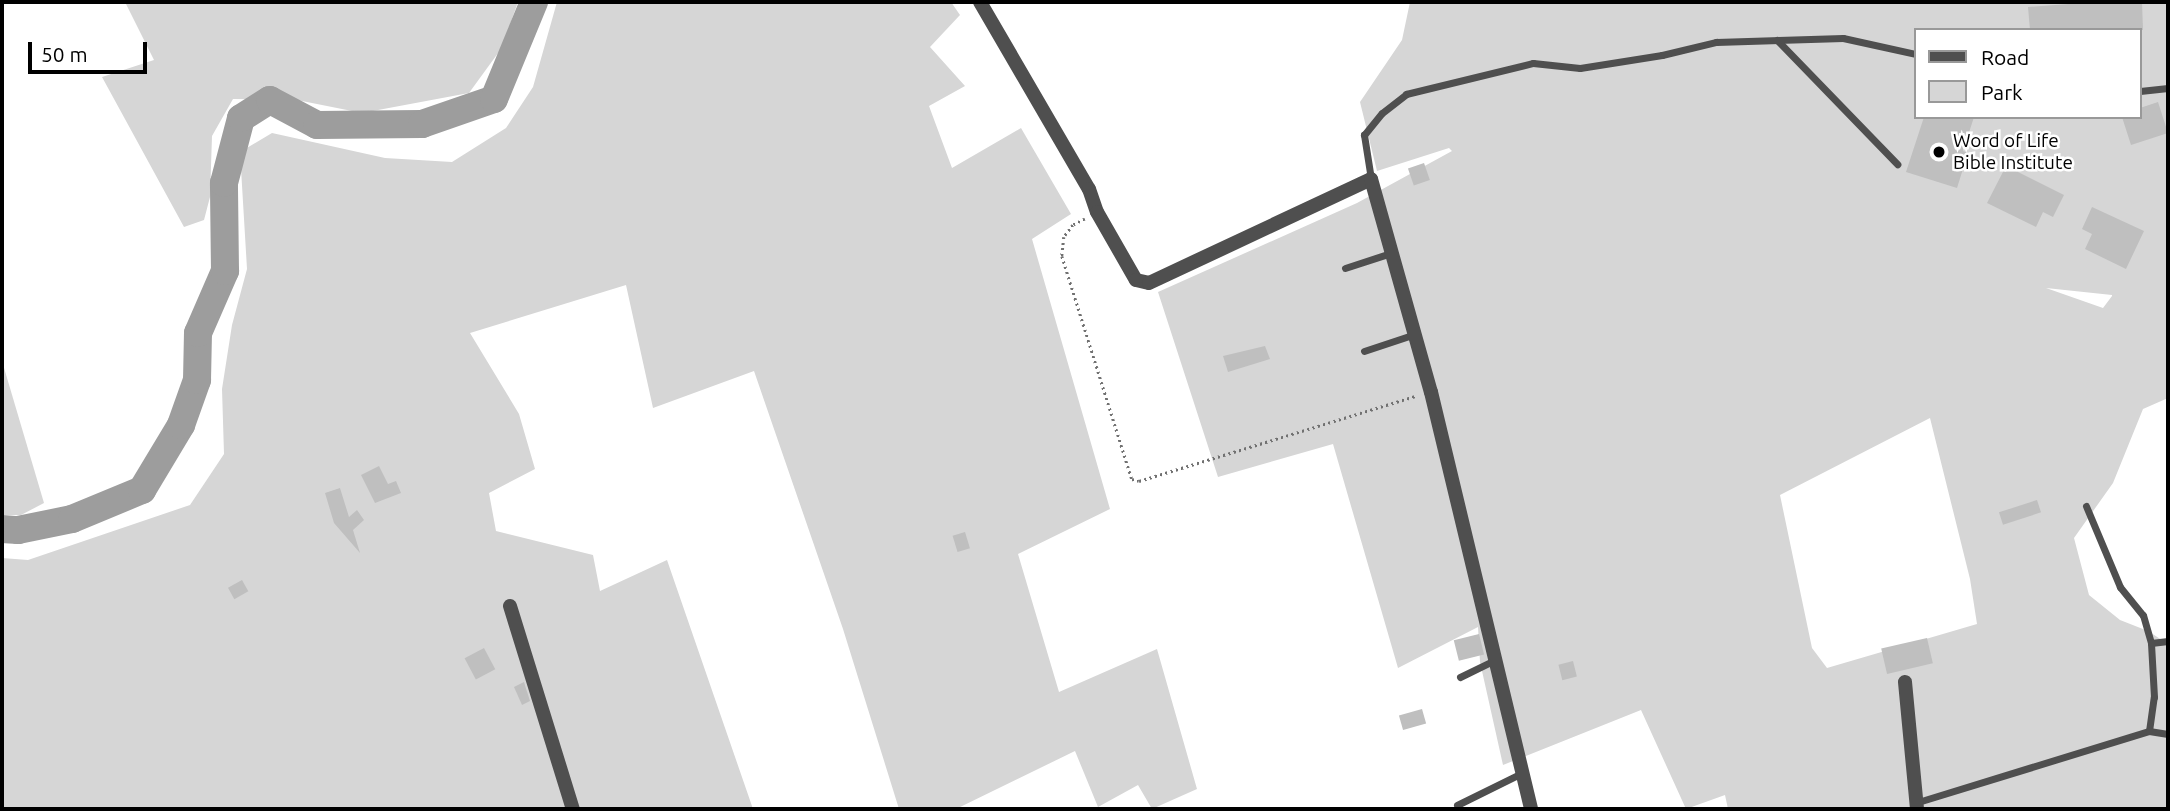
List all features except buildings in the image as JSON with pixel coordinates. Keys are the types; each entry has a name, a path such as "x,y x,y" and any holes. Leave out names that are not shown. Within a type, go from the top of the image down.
{"street":[{"path":"981,2 1089,189 1097,212 1136,280 1149,283 1371,179 1432,392 1531,809"},
{"path":"509,606 573,809"},
{"path":"1905,682 1917,806"}],"lane":[{"path":"1371,179 1364,135 1382,113 1406,94 1533,63 1580,68 1716,43 1843,38 1914,54"},
{"path":"1777,40 1898,164"},
{"path":"2142,91 2168,88"},
{"path":"1345,268 1392,253"},
{"path":"1364,351 1415,334"},
{"path":"2086,506 2120,587 2143,615 2151,643 2154,697 2148,731"},
{"path":"2151,643 2168,641"},
{"path":"1460,677 1496,660"},
{"path":"1917,806 2148,731 2168,734"},
{"path":"1457,805 1522,774"}],"path":[{"path":"1097,212 1073,225 1064,237 1062,256 1132,479 1139,481 1432,392"}],"green space":[{"path":"125,2 518,2 501,49 469,93 362,113 297,100 233,99 212,136 210,197 204,220 184,227 102,77 154,60"},
{"path":"557,2 951,2 960,15 930,47 965,86 929,106 952,168 1021,128 1071,214 1032,239 1110,509 1018,554 1059,692 1157,649 1197,789 1152,809 1138,785 1098,807 1075,751 956,809 899,809 843,629 754,371 653,408 626,285 470,333 519,414 535,469 489,493 496,531 593,555 600,591 667,560 753,809 2,809 2,558 28,560 190,505 224,454 222,389 232,325 247,269 240,152 272,133 385,158 452,162 506,128 533,87"},
{"path":"1410,2 2168,2 2168,398 2143,409 2113,483 2074,538 2089,595 2120,620 2148,631 2168,644 2168,809 1728,809 1725,795 1686,809 1641,710 1503,765 1480,662 1478,627 1398,668 1333,444 1218,477 1158,292 1357,203 1452,151 1449,148 1377,171 1360,102 1402,40","holes":["2046,288 2112,295 2112,296 2103,308","1930,418 1970,579 1977,624 1827,668 1812,648 1780,495"]},
{"path":"2,361 44,503 21,515 2,515"}],"waterway":[{"path":"2,529 18,530 72,519 142,490 181,425 197,380 198,333 225,271 224,183 241,118 270,100 317,125 422,124 494,99 534,2"}],"place":[{"name":"Word of Life Bible Institute","path":"1939,152"}]}
